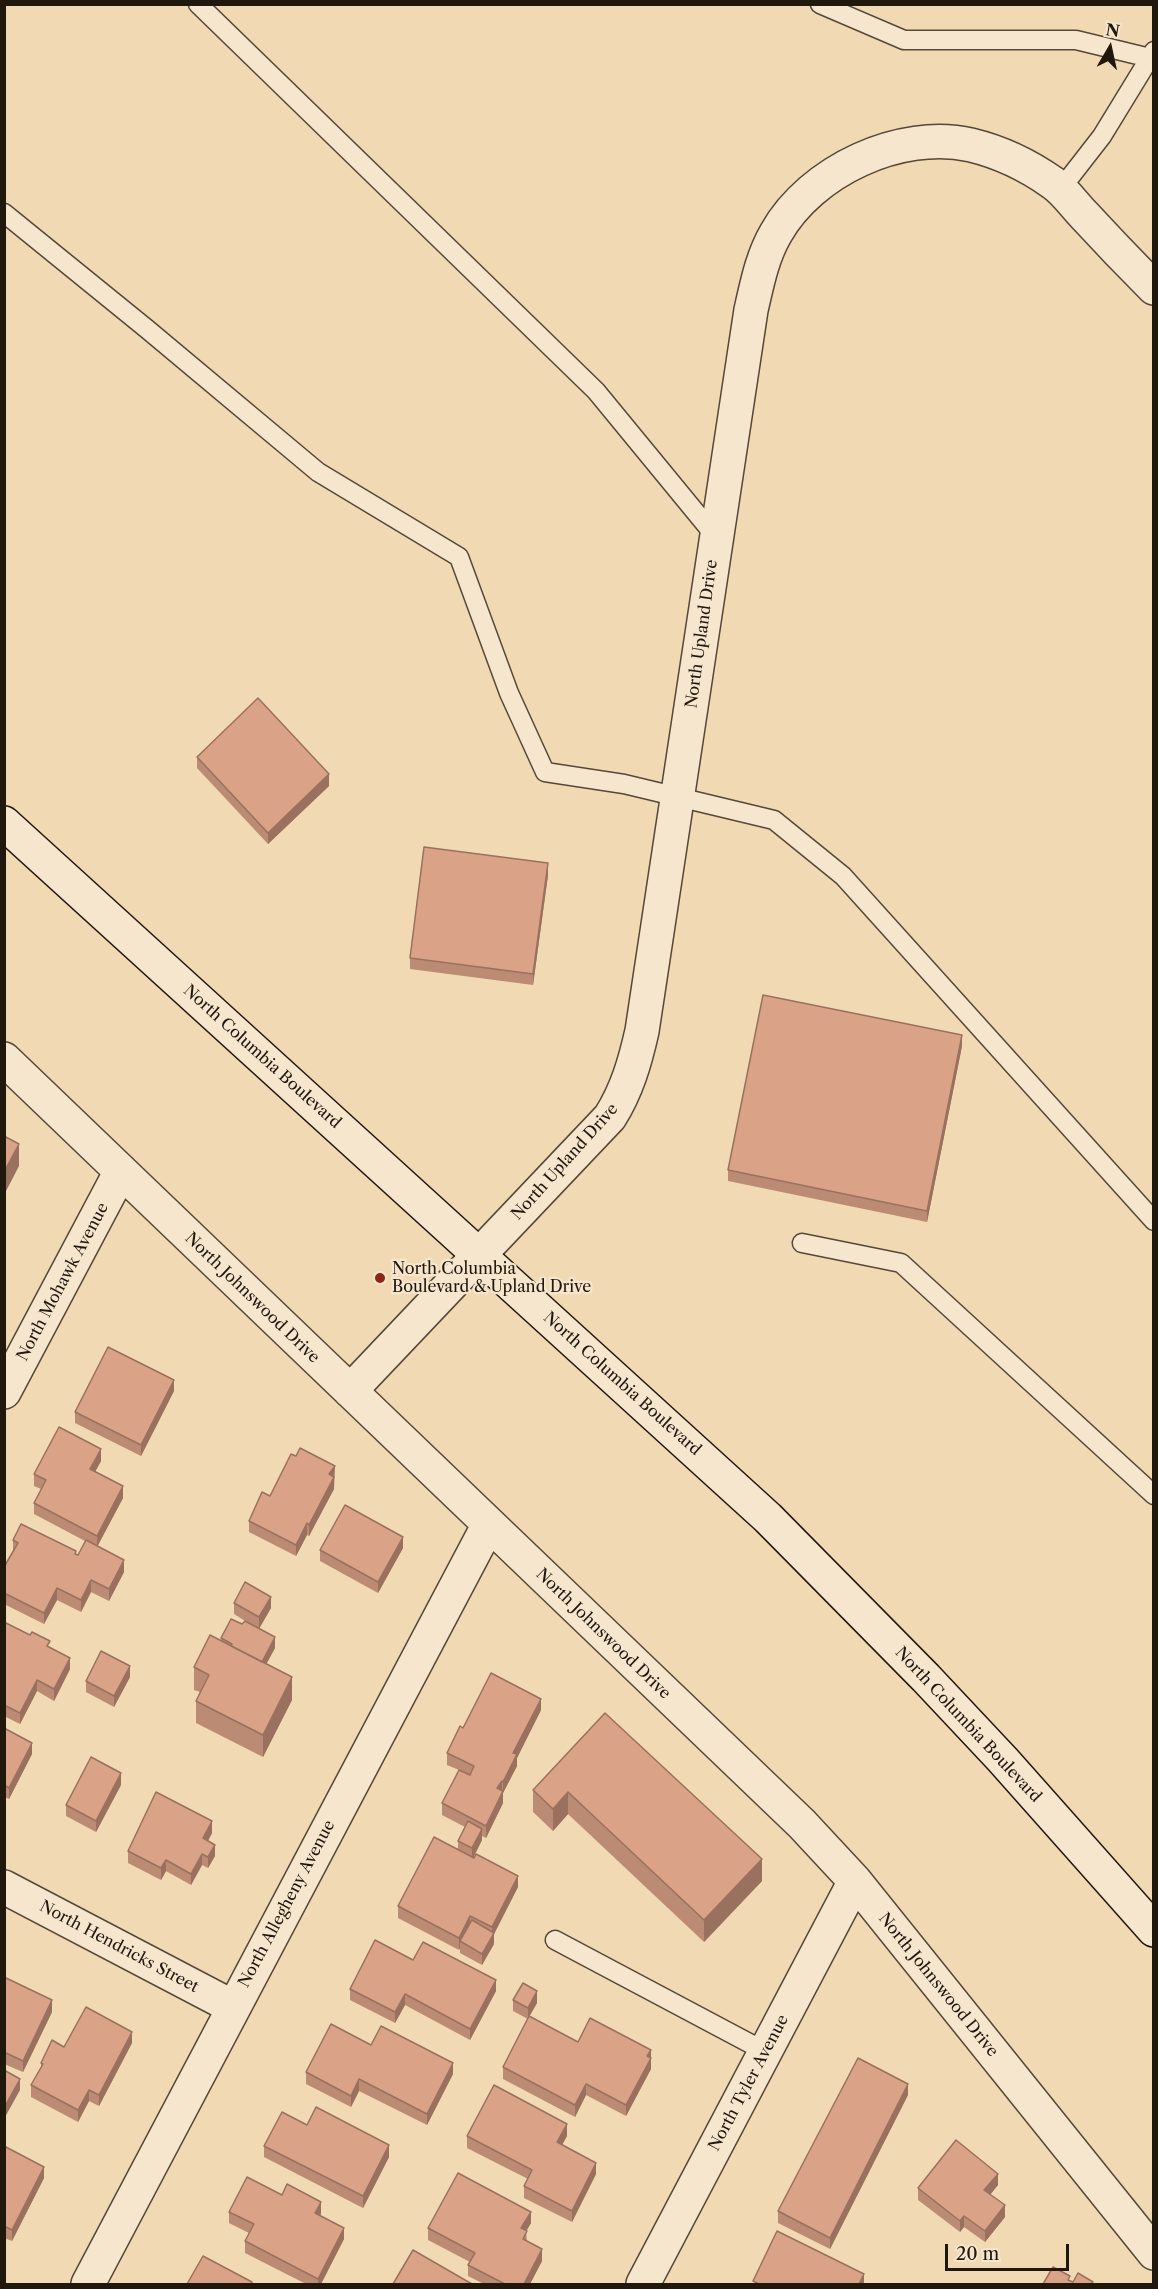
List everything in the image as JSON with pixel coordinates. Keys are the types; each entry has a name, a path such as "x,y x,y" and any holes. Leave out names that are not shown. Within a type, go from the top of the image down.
{"street":[{"name":"North Upland Drive","path":"350,1392 610,1118 622,1099 632,1073 642,1031 751,310 762,263 776,232 803,197 831,174 870,154 925,142 970,145 1012,159 1054,184 1154,288"},
{"name":"North Columbia Boulevard","path":"4,823 768,1518 988,1743 1154,1930"},
{"name":"North Johnswood Drive","path":"4,1059 802,1824 855,1881 1154,2253"},
{"name":"North Mohawk Avenue","path":"4,1392 121,1171"},
{"name":"North Allegheny Avenue","path":"88,2284 489,1524"},
{"name":"North Tyler Avenue","path":"643,2284 855,1881"},
{"name":"North Hendricks Street","path":"4,1887 233,2007"}],"lane":[{"path":"198,4 596,391 716,537"},
{"path":"820,4 904,40 1076,40 1152,54 1102,136 1060,190"},
{"path":"4,213 318,472 459,557 509,693 545,772 624,784 774,820 843,876 1154,1221"},
{"path":"802,1243 901,1263 1154,1495"},
{"path":"555,1940 766,2052"}],"building":[{"path":"258,698 329,774 268,833 197,757"},
{"path":"424,847 548,863 533,974 410,958"},
{"path":"763,995 962,1035 927,1211 728,1170"},
{"path":"4,1136 19,1144 4,1172"},
{"path":"108,1347 174,1380 141,1445 75,1412"},
{"path":"59,1427 101,1449 90,1469 123,1486 97,1536 34,1503 46,1480 34,1474"},
{"path":"300,1448 335,1466 329,1474 334,1477 296,1545 249,1521 262,1492 270,1496 291,1454 296,1456"},
{"path":"345,1505 403,1537 378,1582 320,1550"},
{"path":"21,1524 76,1551 75,1554 78,1555 86,1540 124,1560 109,1589 91,1580 81,1600 57,1588 44,1613 4,1593 4,1567 18,1543 13,1540"},
{"path":"245,1582 271,1597 259,1617 234,1603"},
{"path":"231,1619 242,1624 245,1621 275,1637 262,1662 231,1646 232,1644 221,1638"},
{"path":"4,1622 30,1635 32,1632 50,1641 47,1646 70,1658 54,1689 37,1680 20,1713 4,1705"},
{"path":"210,1635 292,1677 263,1735 196,1701 209,1675 194,1667"},
{"path":"101,1651 130,1666 114,1696 86,1681"},
{"path":"491,1673 541,1699 513,1753 517,1754 503,1782 497,1788 503,1791 486,1826 442,1803 459,1770 470,1775 474,1766 447,1753 460,1726 463,1728"},
{"path":"605,1713 762,1859 704,1920 568,1792 553,1809 533,1790"},
{"path":"4,1728 32,1743 9,1788 4,1785"},
{"path":"91,1757 121,1773 96,1821 66,1805"},
{"path":"156,1792 212,1821 203,1838 215,1845 208,1857 202,1854 191,1874 166,1860 161,1868 128,1851"},
{"path":"468,1821 482,1829 472,1848 458,1841"},
{"path":"434,1837 474,1858 476,1854 518,1876 492,1927 470,1916 459,1938 398,1906"},
{"path":"472,1920 494,1933 482,1954 460,1941"},
{"path":"375,1940 413,1960 423,1942 496,1980 470,2029 405,1994 395,2012 350,1989"},
{"path":"4,1977 52,2000 23,2061 4,2052"},
{"path":"523,1983 537,1991 528,2008 513,2000"},
{"path":"86,2007 132,2032 99,2095 89,2090 78,2110 31,2085 43,2064 41,2063 52,2040 64,2047"},
{"path":"529,2016 578,2042 590,2018 651,2050 647,2056 651,2058 626,2105 586,2084 575,2105 503,2067"},
{"path":"331,2024 371,2045 381,2026 453,2063 427,2114 359,2079 351,2096 306,2072"},
{"path":"858,2058 908,2084 830,2238 778,2211"},
{"path":"4,2070 20,2079 4,2108"},
{"path":"494,2085 567,2124 557,2142 596,2163 572,2211 524,2186 532,2170 467,2136"},
{"path":"316,2107 389,2145 363,2196 264,2146 282,2112 307,2125"},
{"path":"956,2140 998,2174 984,2190 1005,2205 985,2231 964,2216 960,2221 918,2188"},
{"path":"4,2146 44,2167 12,2230 4,2226"},
{"path":"458,2173 531,2212 521,2228 527,2231 523,2239 542,2249 524,2284 505,2284 468,2265 475,2253 428,2228"},
{"path":"247,2177 282,2195 287,2184 321,2202 315,2213 344,2228 318,2279 245,2241 254,2224 229,2212"},
{"path":"777,2231 864,2274 859,2284 759,2284 753,2281"},
{"path":"413,2250 472,2284 393,2284"},
{"path":"203,2256 252,2282 251,2284 187,2284"},
{"path":"1053,2267 1070,2276 1068,2280 1073,2282 1078,2273 1093,2282 1091,2284 1043,2284"}],"place":[{"name":"North Columbia Boulevard & Upland Drive","path":"380,1278"}]}
